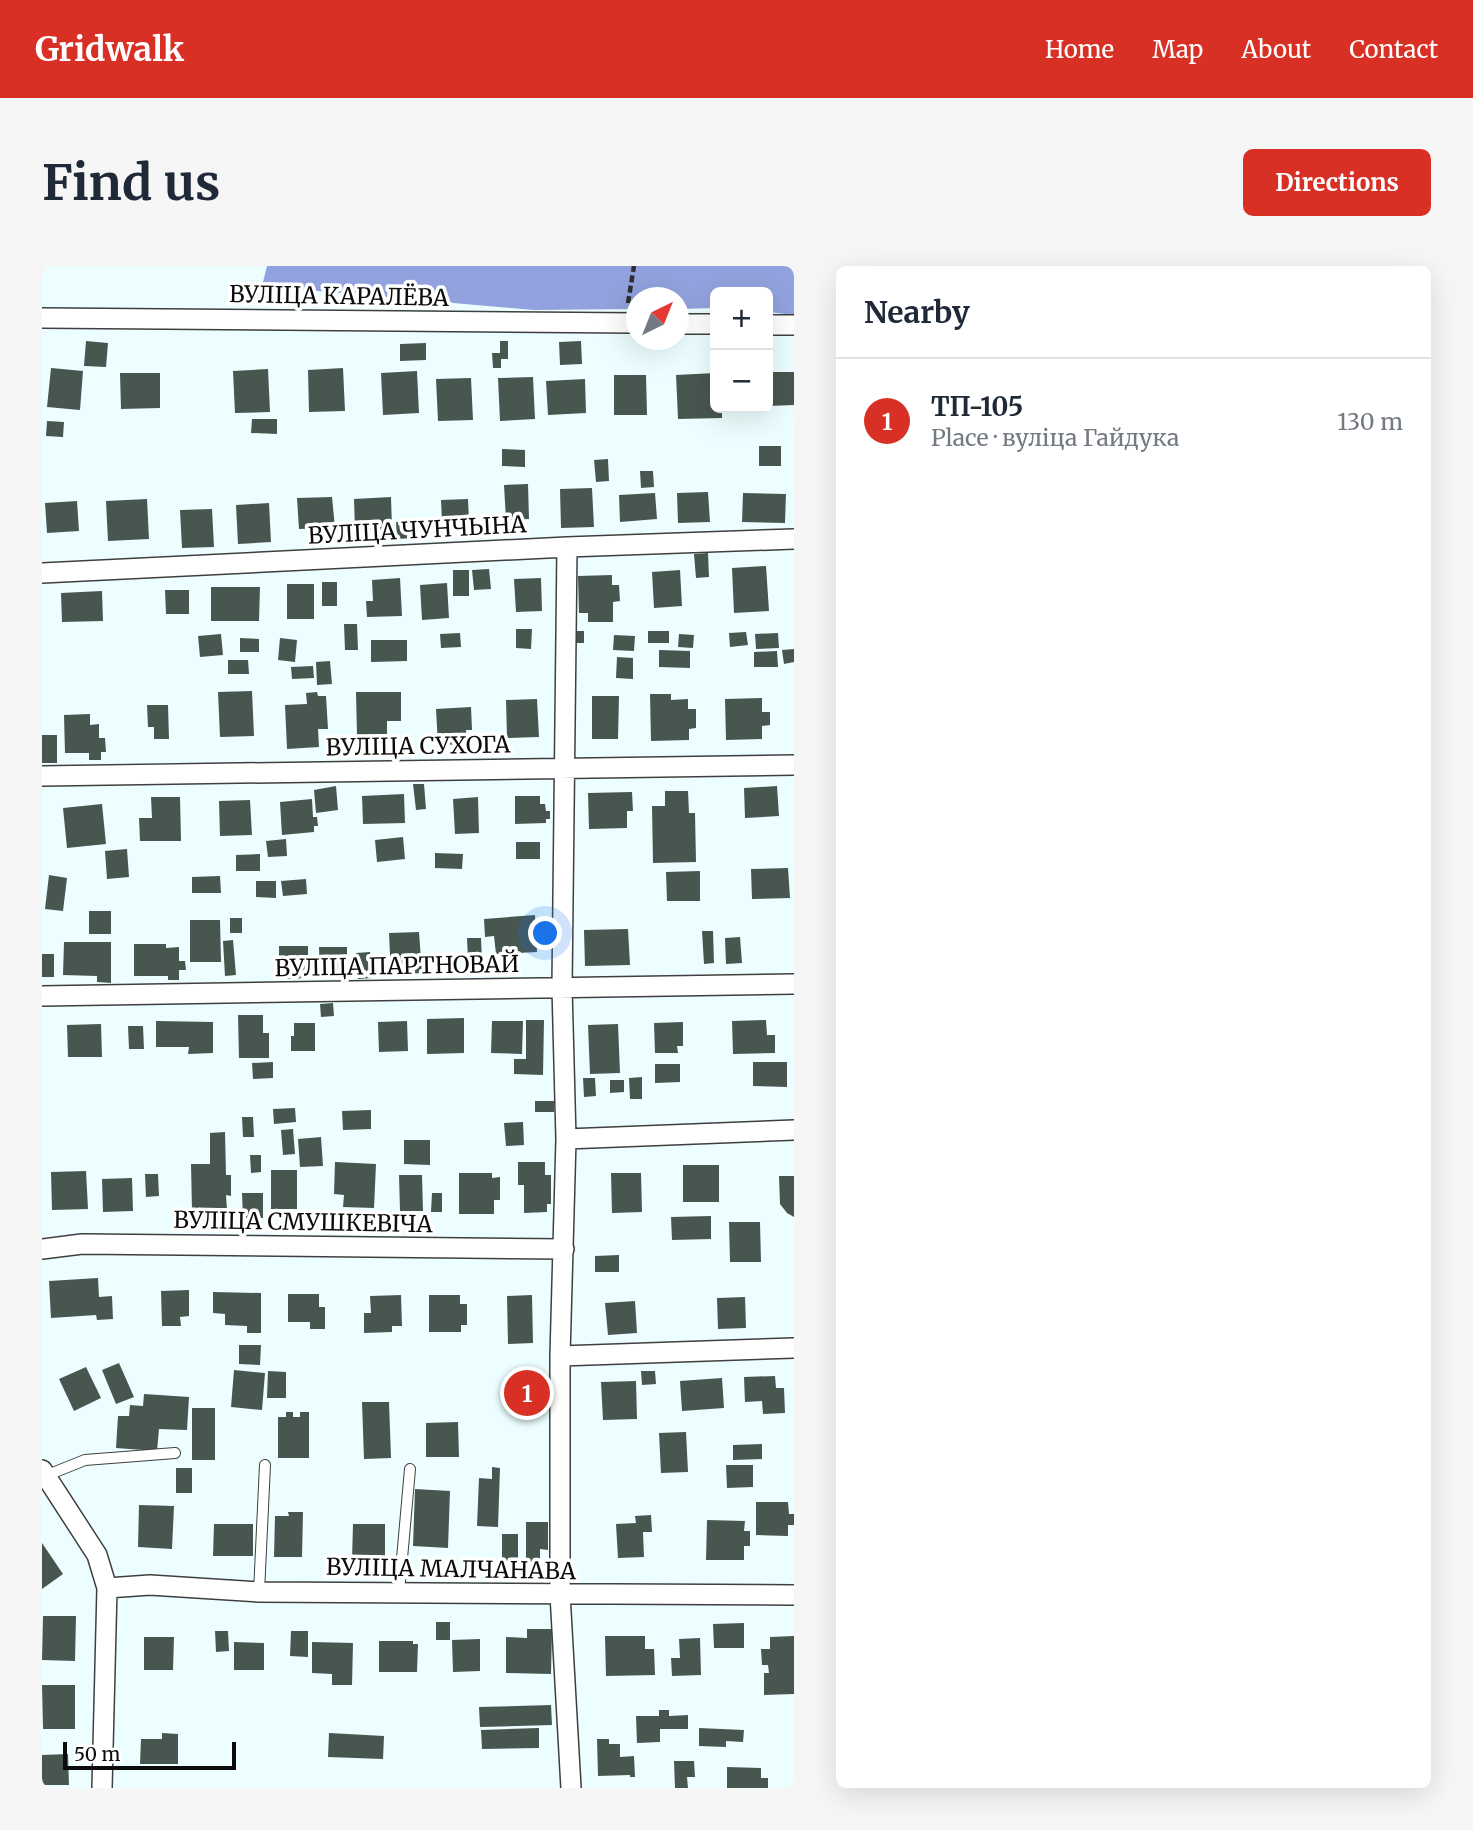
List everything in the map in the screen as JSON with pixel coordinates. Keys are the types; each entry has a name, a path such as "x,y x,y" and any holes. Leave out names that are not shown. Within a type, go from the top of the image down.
{"street":[{"name":"ВУЛІЦА КАРАЛЁВА","path":"42,318 626,323"},
{"path":"689,324 710,324"},
{"path":"773,325 794,325"},
{"name":"ВУЛІЦА ЧУНЧЫНА","path":"42,573 567,547 794,539"},
{"path":"567,547 562,987 566,1139 560,1356 560,1594 570,1788"},
{"name":"ВУЛІЦА СУХОГА","path":"42,776 794,765"},
{"name":"ВУЛІЦА ПАРТНОВАЙ","path":"42,996 794,984"},
{"path":"566,1139 794,1130"},
{"name":"ВУЛІЦА СМУШКЕВІЧА","path":"42,1249 82,1244 564,1249"},
{"path":"560,1356 794,1348"},
{"path":"43,1473 97,1555 107,1588 102,1788"},
{"name":"ВУЛІЦА МАЛЧАНАВА","path":"107,1588 150,1585 259,1592 794,1595"}],"lane":[{"path":"43,1473 85,1460 175,1453"},
{"path":"259,1592 265,1465"},
{"path":"399,1592 410,1469"}],"path":[{"path":"633,287 634,266"}],"shaded area":[{"path":"267,266 794,266 794,315 773,313 773,287 710,287 710,308 689,309 689,287 626,287 626,309 534,310 262,286"}],"building":[{"path":"86,341 108,343 106,367 84,366"},
{"path":"500,341 508,341 508,359 501,359 501,368 493,368 492,353 500,353"},
{"path":"581,341 582,364 560,365 559,342"},
{"path":"426,343 426,360 400,361 400,344"},
{"path":"51,368 83,371 80,410 47,407"},
{"path":"343,368 345,411 309,412 308,370"},
{"path":"268,369 270,412 235,413 233,371"},
{"path":"417,371 419,413 383,415 381,373"},
{"path":"773,372 794,372 794,405 773,406"},
{"path":"120,373 160,373 160,408 121,409"},
{"path":"710,373 710,413 722,413 722,418 678,419 676,375"},
{"path":"614,375 646,375 647,415 614,415"},
{"path":"533,377 535,419 500,421 498,378"},
{"path":"471,378 473,420 438,421 436,379"},
{"path":"585,379 586,413 548,415 546,381"},
{"path":"252,419 277,419 277,434 251,433"},
{"path":"47,421 64,422 63,437 46,436"},
{"path":"759,446 781,446 781,466 759,466"},
{"path":"502,449 525,450 525,467 502,466"},
{"path":"608,459 609,481 596,482 594,460"},
{"path":"640,471 653,471 654,487 641,488"},
{"path":"528,484 529,519 506,520 504,485"},
{"path":"592,488 594,527 561,528 560,489"},
{"path":"708,492 710,522 678,523 677,493"},
{"path":"655,493 657,519 620,522 619,495"},
{"path":"743,493 786,494 785,523 742,522"},
{"path":"332,497 335,528 299,529 297,498"},
{"path":"391,497 392,529 355,530 354,499"},
{"path":"147,499 149,539 108,541 106,501"},
{"path":"468,499 469,521 442,522 441,500"},
{"path":"77,501 79,531 47,533 45,503"},
{"path":"269,503 271,542 238,544 236,505"},
{"path":"212,509 214,547 182,548 180,510"},
{"path":"412,521 413,538 397,539 396,522"},
{"path":"708,553 709,577 696,578 694,554"},
{"path":"766,566 769,611 734,613 732,568"},
{"path":"489,569 491,589 474,590 472,570"},
{"path":"453,570 469,570 469,596 453,596"},
{"path":"680,570 682,606 654,608 652,572"},
{"path":"612,575 612,585 619,585 620,601 613,602 613,622 588,622 588,613 579,613 578,576"},
{"path":"400,578 402,616 367,617 366,601 373,601 372,580"},
{"path":"541,578 542,611 516,612 514,579"},
{"path":"322,582 337,582 337,606 322,606"},
{"path":"447,583 449,618 422,620 420,585"},
{"path":"287,584 314,584 314,619 287,619"},
{"path":"211,587 260,587 259,621 211,621"},
{"path":"165,590 189,590 189,614 166,614"},
{"path":"102,591 103,621 62,622 61,593"},
{"path":"344,624 357,624 358,650 345,650"},
{"path":"516,629 532,629 531,649 516,648"},
{"path":"573,631 584,631 584,643 573,643"},
{"path":"648,631 669,631 669,643 648,643"},
{"path":"746,632 748,645 730,647 729,633"},
{"path":"460,633 461,647 441,648 440,634"},
{"path":"778,633 779,648 756,649 755,634"},
{"path":"221,634 223,655 200,657 198,636"},
{"path":"679,634 694,635 693,648 678,647"},
{"path":"614,635 635,636 634,651 613,650"},
{"path":"240,638 259,639 259,652 240,652"},
{"path":"280,638 297,640 295,662 278,660"},
{"path":"371,640 407,640 407,661 371,662"},
{"path":"794,649 794,662 784,664 782,650"},
{"path":"659,650 690,651 690,668 659,667"},
{"path":"777,651 778,667 754,667 754,652"},
{"path":"617,657 633,658 633,679 616,678"},
{"path":"228,660 248,660 249,674 228,674"},
{"path":"330,661 332,684 317,685 316,662"},
{"path":"313,666 314,678 292,679 291,667"},
{"path":"252,691 254,736 220,737 218,692"},
{"path":"317,692 318,696 326,696 328,729 318,729 319,747 287,749 285,705 307,704 306,693"},
{"path":"356,692 401,692 401,721 387,721 387,734 357,735"},
{"path":"650,694 671,694 671,700 688,699 688,709 696,709 696,728 689,729 689,740 651,741"},
{"path":"592,696 619,696 618,739 592,739"},
{"path":"762,698 762,712 770,712 770,725 762,726 762,739 726,740 725,699"},
{"path":"537,699 539,737 507,738 506,700"},
{"path":"147,705 168,705 169,739 154,739 154,727 148,727"},
{"path":"471,707 472,730 466,730 467,744 438,745 436,709"},
{"path":"90,714 90,725 99,724 99,738 105,738 106,752 101,752 101,760 89,760 89,753 65,753 64,715"},
{"path":"42,735 57,735 57,763 42,763"},
{"path":"413,784 424,784 426,809 416,810"},
{"path":"336,786 338,810 316,813 314,790"},
{"path":"777,786 779,816 745,818 744,788"},
{"path":"665,791 688,791 689,813 695,813 696,862 653,863 652,806 665,806"},
{"path":"632,792 633,811 627,811 627,828 589,829 588,793"},
{"path":"404,794 405,823 363,824 362,796"},
{"path":"515,796 540,796 540,804 545,804 546,811 550,811 550,819 546,819 546,823 515,824"},
{"path":"151,797 180,797 181,841 140,841 139,818 152,818"},
{"path":"478,797 479,833 455,834 453,799"},
{"path":"312,799 313,817 317,817 318,826 314,826 314,832 282,835 280,802"},
{"path":"250,800 252,835 220,836 219,801"},
{"path":"102,804 106,844 67,848 63,808"},
{"path":"403,837 405,859 377,862 375,840"},
{"path":"286,839 287,856 268,857 266,841"},
{"path":"516,842 540,842 540,859 516,859"},
{"path":"127,849 129,877 107,879 105,851"},
{"path":"435,853 463,854 462,869 435,868"},
{"path":"260,854 260,871 236,871 236,855"},
{"path":"788,868 790,898 752,899 751,869"},
{"path":"700,871 700,901 667,901 666,872"},
{"path":"49,875 67,878 63,911 45,909"},
{"path":"220,876 221,893 192,893 192,877"},
{"path":"306,879 307,894 283,896 281,881"},
{"path":"256,881 276,881 276,898 256,897"},
{"path":"89,911 111,911 111,934 89,934"},
{"path":"535,915 537,952 496,954 494,936 485,937 484,919"},
{"path":"230,918 242,918 242,933 230,933"},
{"path":"190,920 220,920 221,962 190,962"},
{"path":"628,929 630,965 585,966 584,930"},
{"path":"702,931 713,931 714,963 704,964"},
{"path":"419,932 422,973 391,975 389,933"},
{"path":"740,937 742,963 726,964 725,938"},
{"path":"467,938 481,938 482,961 468,961"},
{"path":"233,940 236,975 225,976 223,941"},
{"path":"64,942 111,942 111,983 97,982 97,976 63,975"},
{"path":"134,944 166,944 166,948 179,947 179,961 185,961 186,970 179,970 179,980 168,980 168,976 134,976"},
{"path":"279,946 308,946 308,978 279,979"},
{"path":"319,947 347,947 347,974 320,975"},
{"path":"370,952 372,978 358,979 356,953"},
{"path":"42,954 54,954 54,977 42,977"},
{"path":"333,1003 334,1016 321,1017 320,1004"},
{"path":"238,1015 263,1015 263,1033 269,1033 269,1058 239,1058"},
{"path":"464,1018 464,1053 427,1054 427,1019"},
{"path":"526,1020 544,1020 543,1075 514,1074 514,1059 526,1059"},
{"path":"766,1020 767,1035 775,1035 775,1053 733,1054 732,1021"},
{"path":"156,1021 213,1022 213,1053 188,1054 189,1047 156,1047"},
{"path":"407,1021 408,1051 379,1052 378,1022"},
{"path":"492,1021 523,1021 522,1054 491,1053"},
{"path":"683,1022 683,1046 677,1046 678,1053 655,1053 654,1023"},
{"path":"294,1023 315,1023 315,1051 291,1051"},
{"path":"101,1024 102,1057 68,1057 67,1025"},
{"path":"618,1024 620,1073 590,1074 588,1025"},
{"path":"128,1026 143,1026 144,1049 129,1049"},
{"path":"273,1062 273,1078 253,1079 252,1063"},
{"path":"753,1062 787,1062 787,1087 753,1086"},
{"path":"655,1064 680,1064 680,1082 655,1083"},
{"path":"642,1077 642,1099 630,1099 629,1078"},
{"path":"583,1078 595,1078 596,1096 584,1097"},
{"path":"610,1080 624,1080 624,1092 610,1093"},
{"path":"535,1101 554,1101 554,1112 535,1112"},
{"path":"295,1108 296,1122 274,1124 273,1109"},
{"path":"371,1110 371,1129 343,1130 342,1111"},
{"path":"242,1117 253,1117 254,1137 243,1137"},
{"path":"523,1122 524,1145 506,1146 504,1123"},
{"path":"293,1129 295,1154 283,1155 281,1130"},
{"path":"225,1132 226,1175 231,1175 231,1196 226,1195 227,1210 192,1210 191,1164 210,1164 210,1133"},
{"path":"321,1137 323,1166 300,1167 298,1139"},
{"path":"404,1140 430,1140 430,1165 404,1164"},
{"path":"250,1155 261,1155 261,1172 251,1173"},
{"path":"335,1162 376,1164 374,1208 343,1207 344,1195 334,1194"},
{"path":"518,1162 545,1162 545,1175 551,1175 551,1204 547,1204 547,1212 524,1213 524,1185 518,1185"},
{"path":"683,1165 719,1165 719,1202 683,1202"},
{"path":"271,1170 297,1170 297,1209 271,1209"},
{"path":"86,1171 88,1209 52,1210 51,1172"},
{"path":"459,1173 492,1173 492,1178 500,1177 500,1200 494,1200 494,1214 459,1214"},
{"path":"611,1173 641,1173 642,1212 612,1213"},
{"path":"145,1174 158,1174 159,1196 146,1197"},
{"path":"399,1175 422,1175 423,1211 400,1211"},
{"path":"779,1176 794,1176 794,1217 780,1204"},
{"path":"132,1178 133,1211 103,1212 102,1179"},
{"path":"242,1193 263,1193 263,1218 243,1218"},
{"path":"432,1193 442,1193 442,1212 431,1212"},
{"path":"711,1216 711,1239 672,1240 671,1217"},
{"path":"729,1222 760,1222 761,1262 730,1262"},
{"path":"619,1255 619,1272 595,1272 595,1256"},
{"path":"98,1278 99,1297 112,1296 113,1319 97,1320 96,1315 51,1318 49,1281"},
{"path":"189,1290 189,1316 180,1317 181,1326 162,1326 161,1291"},
{"path":"213,1292 261,1293 261,1333 247,1333 247,1326 225,1325 225,1314 213,1313"},
{"path":"288,1294 319,1294 319,1307 325,1307 325,1329 310,1329 310,1322 288,1322"},
{"path":"401,1295 402,1326 392,1326 392,1332 364,1333 364,1313 371,1313 370,1296"},
{"path":"429,1295 460,1295 460,1304 467,1304 467,1325 461,1325 461,1332 429,1332"},
{"path":"532,1295 533,1343 508,1344 507,1296"},
{"path":"745,1297 746,1328 718,1329 717,1298"},
{"path":"635,1301 637,1333 608,1335 605,1303"},
{"path":"239,1345 261,1345 260,1365 239,1364"},
{"path":"119,1363 134,1397 116,1404 102,1370"},
{"path":"86,1367 101,1398 74,1411 59,1379"},
{"path":"234,1370 265,1373 262,1410 231,1407"},
{"path":"268,1371 286,1372 286,1398 267,1398"},
{"path":"641,1371 655,1371 656,1384 642,1385"},
{"path":"775,1376 776,1388 784,1388 785,1413 763,1414 762,1401 745,1402 744,1377"},
{"path":"722,1378 724,1408 682,1411 680,1381"},
{"path":"636,1381 637,1419 603,1420 601,1382"},
{"path":"537,1382 538,1402 517,1403 517,1383"},
{"path":"144,1394 189,1397 187,1430 159,1429 157,1451 116,1448 118,1416 129,1416 130,1405 143,1406"},
{"path":"362,1402 389,1402 391,1458 364,1459"},
{"path":"192,1408 215,1408 215,1460 192,1460"},
{"path":"286,1412 293,1412 293,1417 300,1417 300,1412 309,1412 309,1458 278,1458 278,1417 286,1417"},
{"path":"458,1422 459,1457 426,1457 426,1423"},
{"path":"686,1432 688,1472 661,1473 659,1433"},
{"path":"762,1444 762,1459 733,1460 733,1445"},
{"path":"726,1465 753,1465 753,1487 727,1488"},
{"path":"492,1467 500,1468 498,1527 477,1526 479,1478 492,1479"},
{"path":"176,1468 192,1468 192,1493 176,1493"},
{"path":"415,1489 450,1491 448,1548 413,1546"},
{"path":"756,1502 788,1502 789,1514 794,1514 794,1525 788,1525 788,1536 756,1535"},
{"path":"139,1505 174,1506 172,1549 138,1547"},
{"path":"288,1512 303,1512 302,1557 274,1557 275,1516 289,1516"},
{"path":"651,1515 652,1532 643,1532 644,1557 618,1558 616,1524 636,1523 635,1516"},
{"path":"707,1520 745,1521 744,1531 750,1531 750,1546 744,1546 744,1560 706,1560"},
{"path":"526,1522 548,1522 548,1550 540,1549 540,1562 526,1562"},
{"path":"214,1524 253,1524 253,1556 213,1556"},
{"path":"353,1524 385,1524 385,1561 352,1560"},
{"path":"502,1534 518,1534 518,1561 502,1561"},
{"path":"42,1543 63,1574 42,1589"},
{"path":"43,1616 76,1616 75,1661 42,1660"},
{"path":"436,1622 450,1622 450,1640 436,1640"},
{"path":"744,1623 744,1648 714,1648 713,1624"},
{"path":"527,1629 552,1629 551,1674 506,1673 506,1637 527,1638"},
{"path":"215,1631 228,1631 229,1651 216,1652"},
{"path":"291,1631 308,1631 308,1657 290,1656"},
{"path":"605,1636 645,1636 645,1649 654,1649 655,1675 606,1676"},
{"path":"794,1636 794,1694 764,1695 764,1673 769,1673 768,1665 762,1665 761,1649 770,1649 770,1637"},
{"path":"144,1637 174,1637 173,1670 144,1670"},
{"path":"700,1638 701,1675 672,1676 671,1658 680,1658 679,1639"},
{"path":"480,1639 480,1671 453,1672 452,1640"},
{"path":"379,1641 413,1641 413,1644 418,1644 417,1672 379,1672"},
{"path":"234,1642 264,1643 264,1670 234,1670"},
{"path":"312,1642 353,1643 352,1685 332,1685 332,1674 312,1673"},
{"path":"42,1685 75,1685 75,1729 43,1729"},
{"path":"551,1705 552,1725 480,1727 479,1707"},
{"path":"659,1710 669,1710 669,1716 688,1715 688,1729 660,1729 660,1742 637,1743 636,1716 659,1716"},
{"path":"539,1728 539,1748 482,1749 481,1730"},
{"path":"699,1728 744,1730 743,1742 726,1741 726,1747 699,1746"},
{"path":"162,1733 178,1734 178,1764 140,1764 141,1739 162,1739"},
{"path":"329,1733 384,1736 383,1759 328,1757"},
{"path":"597,1739 609,1739 609,1744 620,1744 620,1757 634,1756 635,1777 598,1776"},
{"path":"68,1754 69,1785 42,1785 42,1755"},
{"path":"674,1761 694,1761 695,1777 687,1777 688,1788 675,1788"},
{"path":"727,1767 761,1768 761,1778 768,1778 768,1788 727,1788"}],"place":[{"name":"ТП-105","path":"527,1393"}]}
